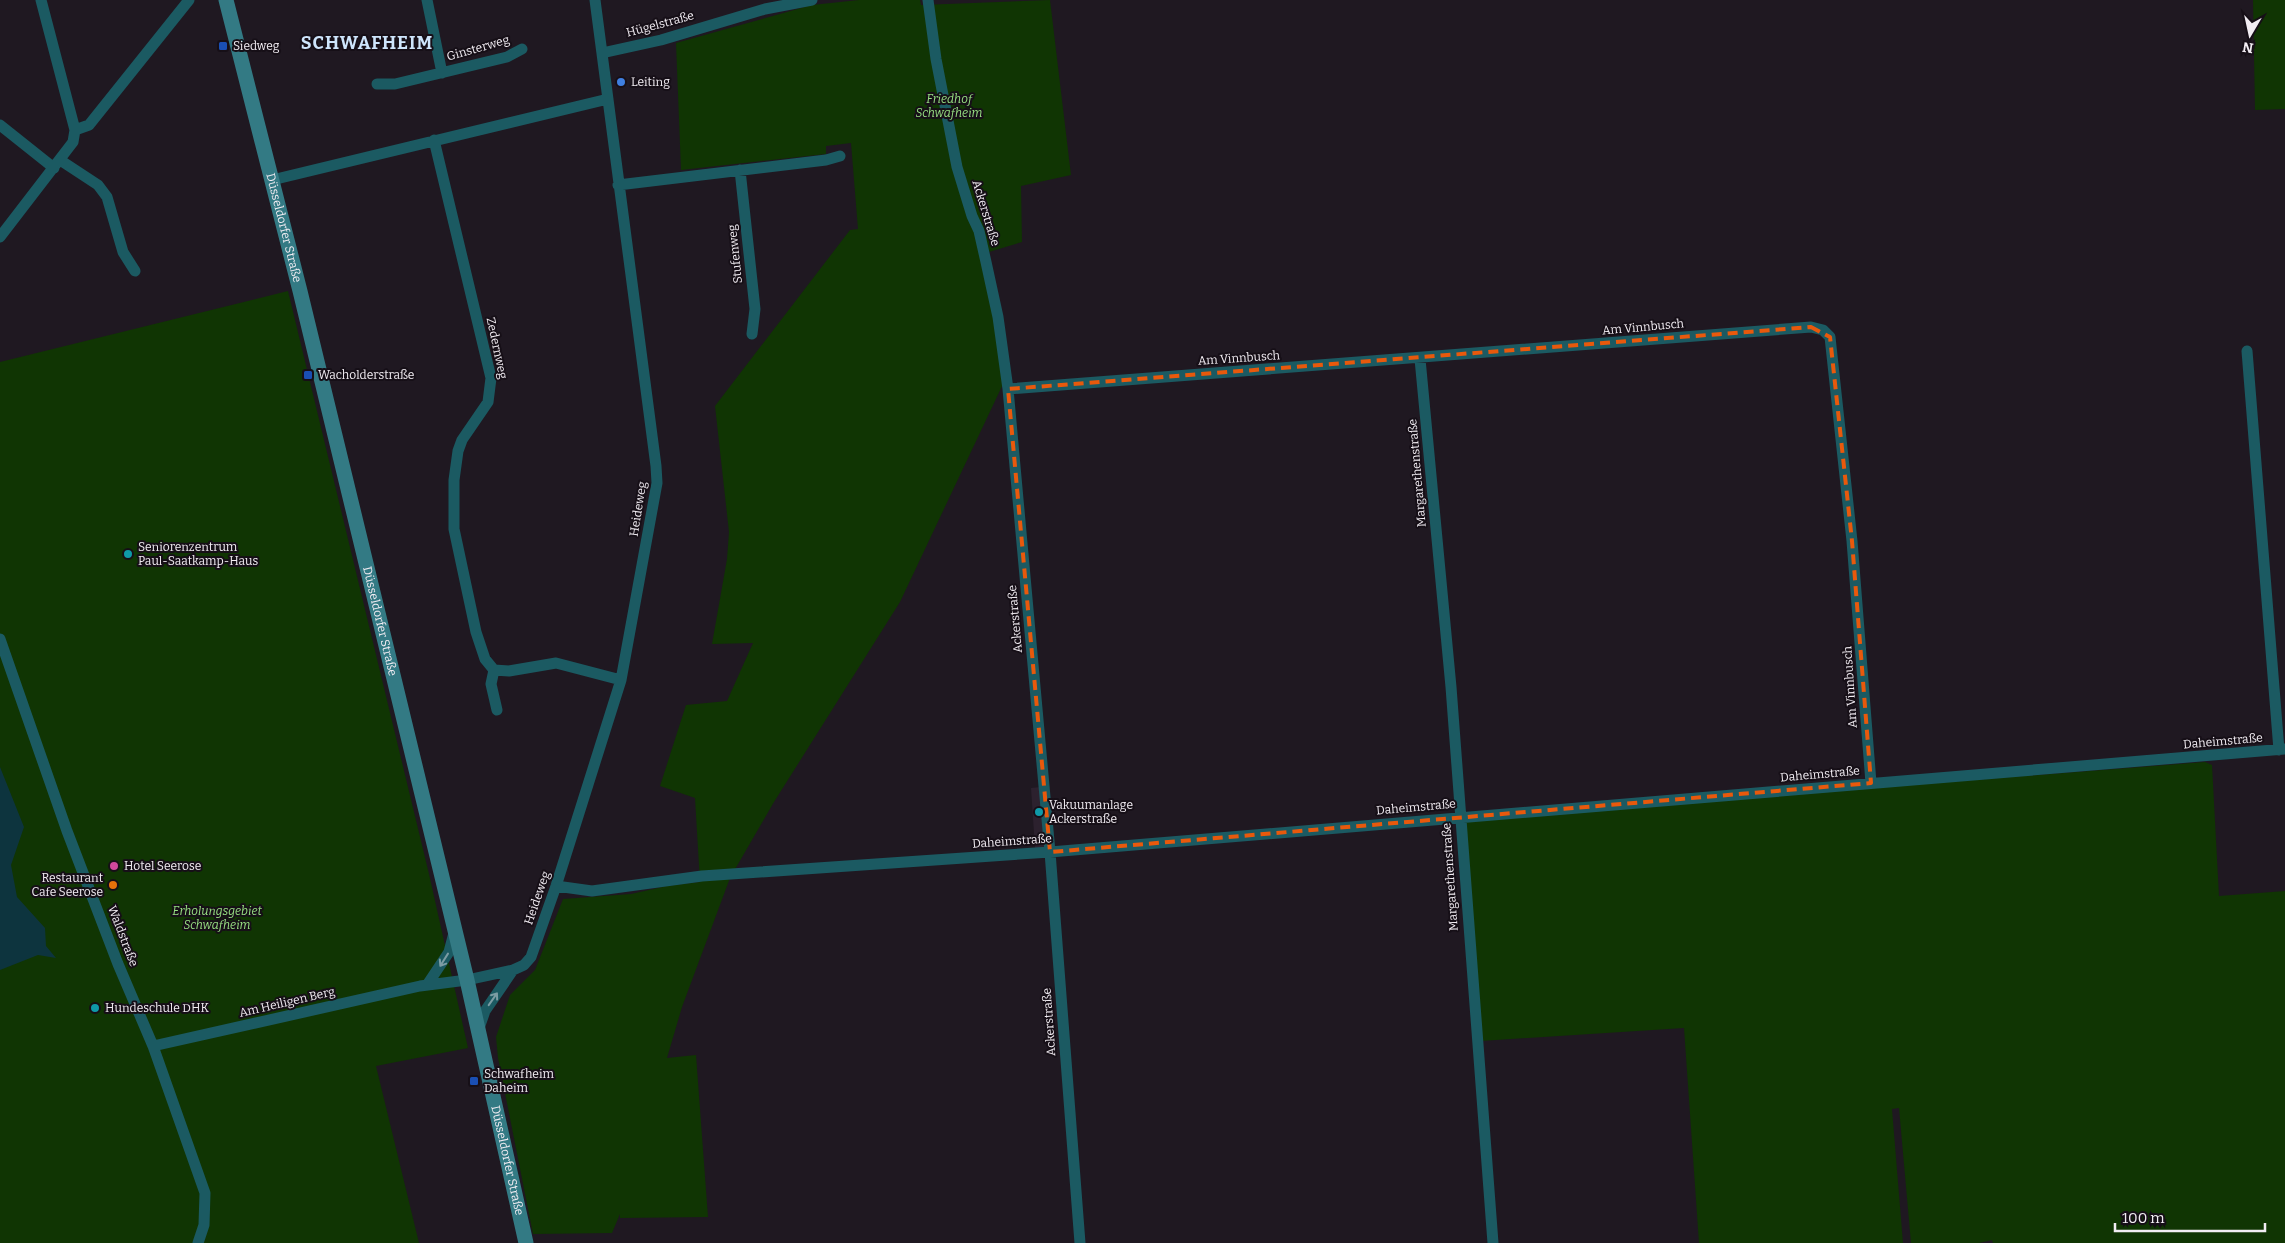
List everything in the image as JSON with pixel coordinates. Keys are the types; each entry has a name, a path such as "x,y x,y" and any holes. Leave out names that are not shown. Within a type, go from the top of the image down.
{"main road":[{"name":"Düsseldorfer Straße","path":"226,0 272,180 467,980 526,1243"}],"street":[{"path":"0,237 73,142 76,130 41,0"},
{"path":"76,130 89,125 189,0"},
{"name":"Ginsterweg","path":"427,0 442,73"},
{"name":"Heideweg","path":"467,980 513,970 524,965 531,957 556,886 621,680 657,482 595,0"},
{"name":"Hügelstraße","path":"602,53 661,40 765,9 812,0"},
{"name":"Ackerstraße","path":"928,0 936,59 957,167 972,216 979,231 998,317 1008,389 1050,852 1080,1243"},
{"name":"Ginsterweg","path":"377,84 396,84 506,57 522,50"},
{"path":"272,180 608,99"},
{"path":"0,126 57,164 98,185 108,197 123,252 135,270"},
{"name":"Zedernweg","path":"434,140 491,378 488,402 462,440 458,451 454,480 454,528 476,632 485,659 494,670"},
{"path":"618,185 826,160 840,156"},
{"name":"Stufenweg","path":"740,170 755,309 752,334"},
{"name":"Am Vinnbusch","path":"1008,389 1420,359 1811,327 1823,330 1830,337 1852,541 1871,783"},
{"name":"Daheimstraße","path":"556,886 592,891 702,876 1050,852 2282,750 2247,351"},
{"name":"Margarethenstraße","path":"1420,359 1451,687 1459,817 1493,1243"},
{"name":"Waldstraße","path":"0,639 67,831 118,964 153,1046 205,1193 204,1225 198,1243"},
{"path":"497,710 491,684 494,670 509,671 556,663 621,680"},
{"path":"427,985 449,952 454,933"},
{"name":"Heideweg","path":"478,1031 485,1011 513,970"},
{"name":"Am Heiligen Berg","path":"153,1046 427,985 467,980"}],"highlighted area":[{"path":"1811,327 1830,337 1852,541 1871,783 1050,852 1008,389"}],"shaded area":[{"path":"1041,787 1045,848 1035,848 1031,788"}],"green space":[{"name":"Friedhof Schwafheim","path":"859,0 920,0 921,5 1050,0 1071,175 1021,186 1022,242 989,252 994,319 1004,382 900,602 774,802 730,878 682,1007 667,1058 696,1055 708,1217 620,1218 620,1214 612,1233 533,1234 498,1058 496,1037 510,995 535,970 563,899 631,894 667,886 700,882 695,798 660,786 686,705 727,701 753,643 712,644 727,559 729,532 715,406 850,230 858,229 851,143 826,146 826,154 681,170 676,43 812,5"},
{"path":"2253,0 2285,0 2285,109 2255,110"},
{"name":"Erholungsgebiet Schwafheim","path":"288,291 429,874 468,1048 376,1066 419,1243 0,1243 0,362"},
{"path":"2205,762 2212,765 2219,896 2285,891 2285,1243 1993,1243 1992,1240 1979,1243 1911,1243 1899,1108 1892,1109 1903,1243 1699,1243 1684,1028 1481,1041 1465,822 1473,819"}],"water":[{"path":"0,767 24,827 11,865 17,897 45,928 46,946 56,958 38,955 0,970"}],"place":[{"name":"Siedweg","path":"223,46"},
{"name":"Leiting","path":"621,82"},
{"name":"Wacholderstraße","path":"308,375"},
{"name":"Seniorenzentrum Paul-Saatkamp-Haus","path":"128,554"},
{"name":"Vakuumanlage Ackerstraße","path":"1039,812"},
{"name":"Hotel Seerose","path":"114,866"},
{"name":"Restaurant Cafe Seerose","path":"113,885"},
{"name":"Hundeschule DHK","path":"95,1008"},
{"name":"Schwafheim Daheim","path":"474,1081"}],"district":[{"name":"SCHWAFHEIM","path":"367,43"}]}
